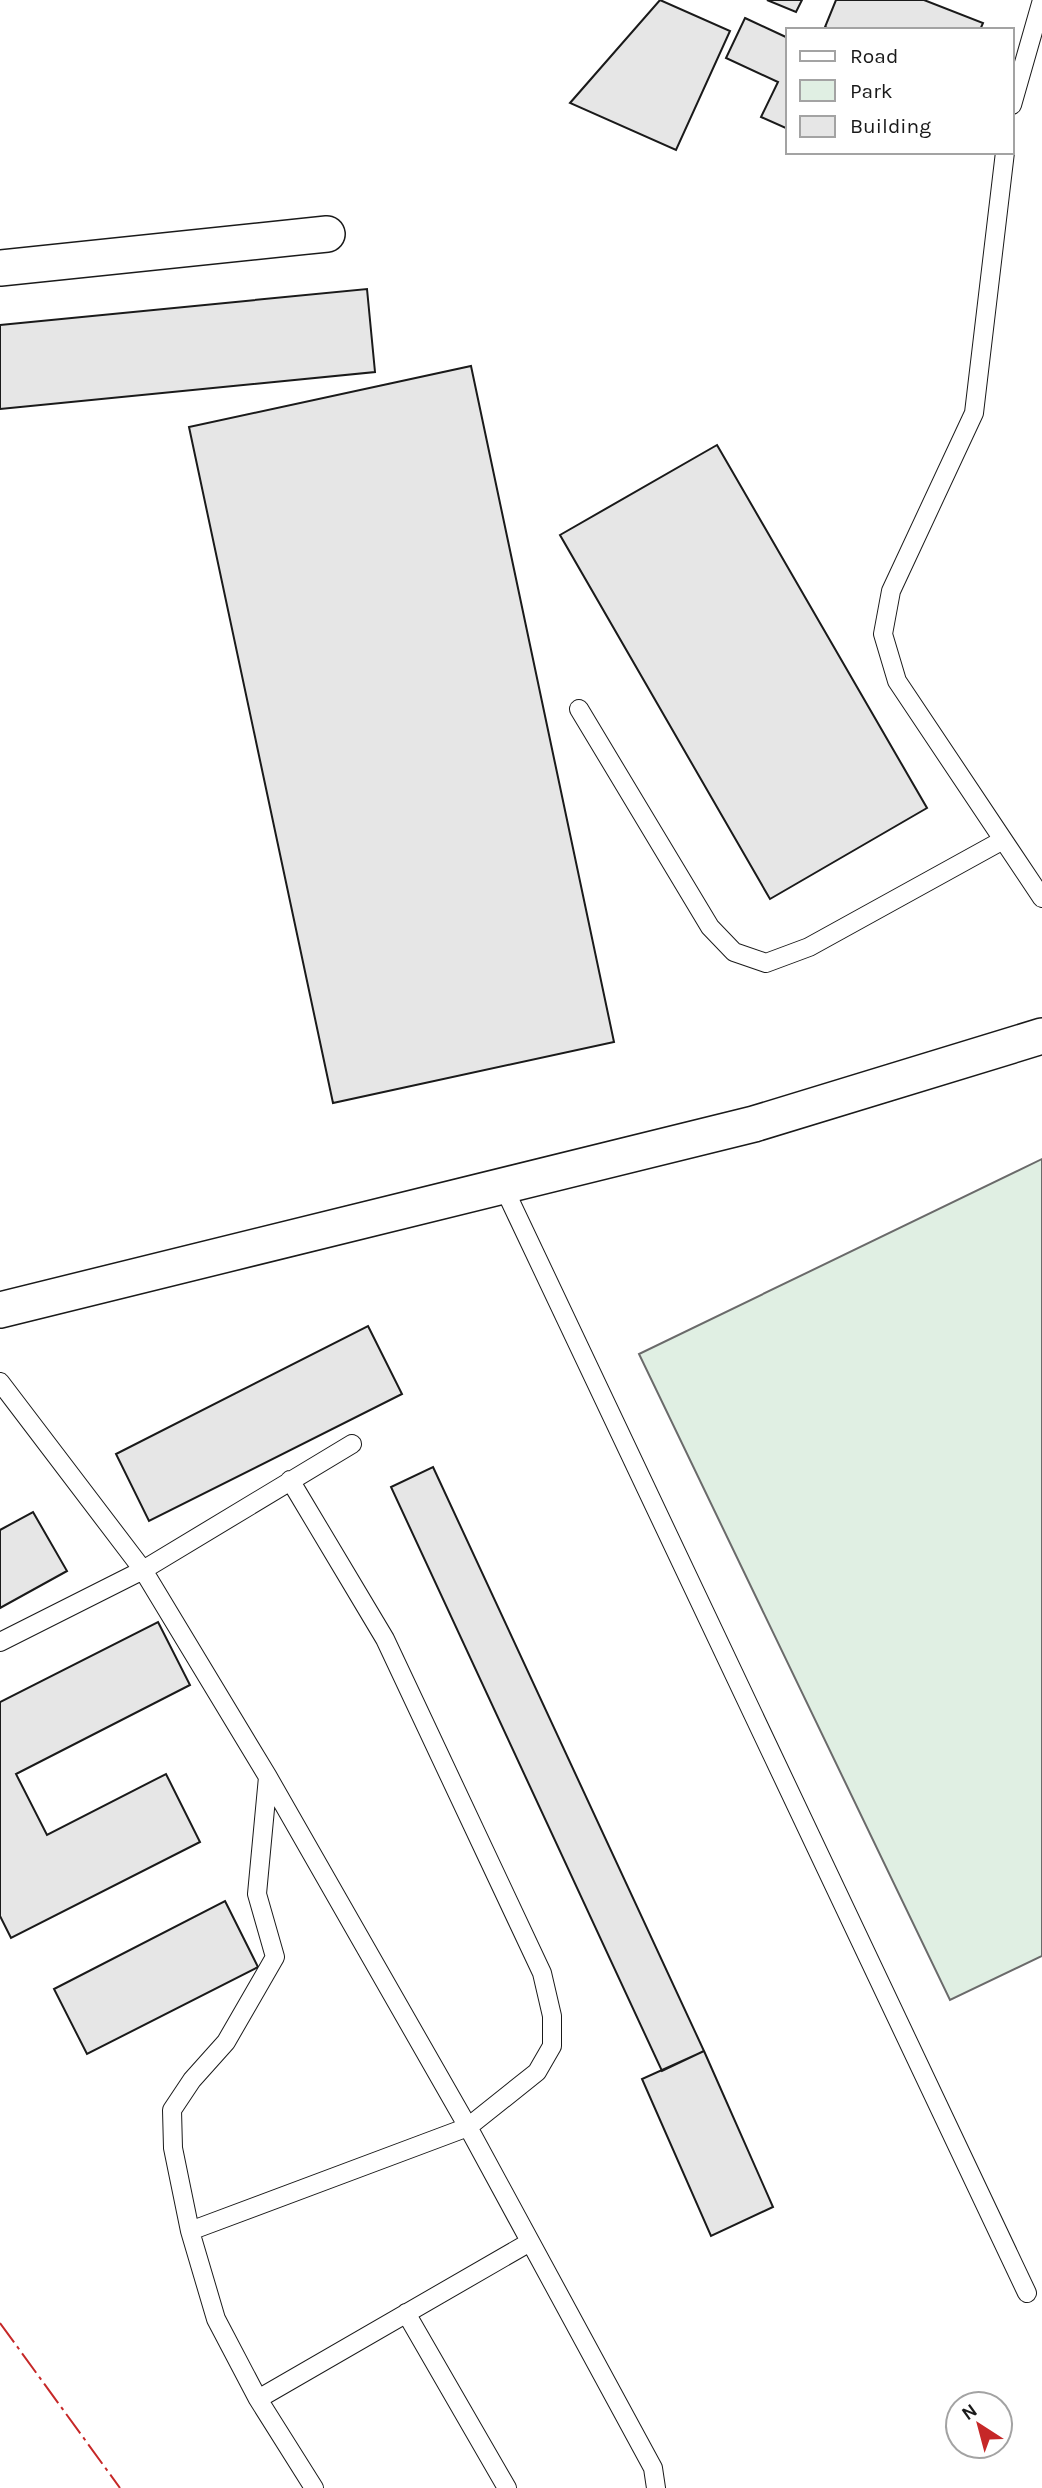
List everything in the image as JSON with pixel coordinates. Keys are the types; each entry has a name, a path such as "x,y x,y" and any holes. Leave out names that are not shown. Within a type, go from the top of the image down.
{"street":[{"path":"0,268 327,234"},
{"path":"0,1310 754,1124 1042,1036"}],"lane":[{"path":"1014,98 1042,0"},
{"path":"1005,154 974,413 891,591 883,634 897,681 1042,898"},
{"path":"579,709 710,927 734,952 766,963 809,947 1003,840"},
{"path":"503,1186 1027,2293"},
{"path":"0,1382 143,1570 268,1777 468,2127 653,2468 656,2488"},
{"path":"0,1642 143,1570 352,1444"},
{"path":"190,2231 468,2127 537,2072 552,2046 552,2016 542,1973 385,1639 290,1480"},
{"path":"268,1777 257,1894 275,1957 226,2042 192,2080 172,2110 173,2148 190,2231 216,2319 258,2399 314,2488"},
{"path":"258,2399 530,2242"},
{"path":"406,2313 508,2488"}],"green space":[{"path":"1042,1159 1042,1956 950,2000 639,1354"}],"building":[{"path":"660,0 730,31 676,150 570,103"},
{"path":"767,0 802,0 796,12"},
{"path":"836,0 924,0 983,23 981,28 825,27"},
{"path":"745,18 786,37 786,128 761,117 778,82 726,58"},
{"path":"367,289 375,372 0,409 0,325"},
{"path":"471,366 614,1042 333,1103 189,427"},
{"path":"717,445 927,808 770,899 560,535"},
{"path":"368,1326 402,1394 149,1521 116,1454"},
{"path":"433,1467 704,2051 662,2071 391,1487"},
{"path":"33,1512 67,1571 0,1608 0,1530"},
{"path":"158,1622 190,1685 16,1774 47,1835 166,1774 200,1842 11,1938 0,1916 0,1702"},
{"path":"225,1901 258,1967 87,2054 54,1989"},
{"path":"704,2051 773,2207 711,2236 642,2079"}],"power":[{"path":"0,2323 120,2488"}]}
